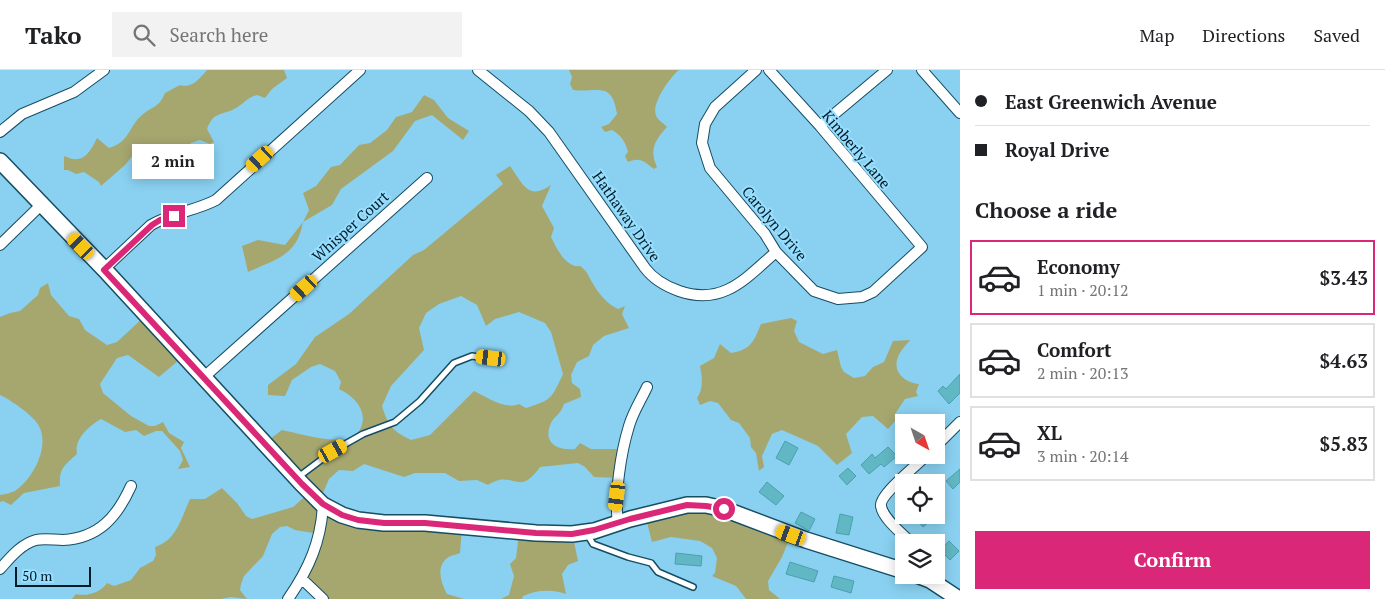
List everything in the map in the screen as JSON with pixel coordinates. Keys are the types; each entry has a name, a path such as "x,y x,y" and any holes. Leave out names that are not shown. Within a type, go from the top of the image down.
{"street":[{"path":"0,132 22,114 74,92 104,70"},
{"path":"104,270 152,225 160,220 196,209 216,200 360,70"},
{"name":"Hathaway Drive","path":"478,70 540,120 576,168 644,268 661,284 693,296 718,294 727,291 776,252"},
{"name":"Carolyn Drive","path":"756,70 715,107 705,124 702,143 707,161 716,176 765,234 776,252 814,290 838,299 862,297 873,292 922,247"},
{"name":"Kimberly Lane","path":"769,70 820,126 922,247"},
{"path":"820,126 887,70"},
{"path":"922,70 960,113"},
{"path":"0,161 297,478 323,504 342,515 358,520 384,523 425,523 536,533 572,534 594,530 687,505 706,506 724,509 806,540 895,568"},
{"name":"Whisper Court","path":"204,377 427,178"},
{"path":"0,245 41,205"},
{"path":"618,522 616,507 626,438 633,415 647,387"},
{"path":"945,437 960,422"},
{"path":"902,534 891,523 881,508 880,503 886,494 918,464"},
{"path":"0,569 26,544 37,540 75,539 99,529 111,519 123,504 131,486"},
{"path":"288,599 309,567 322,518 323,504"},
{"path":"302,579 323,599"},
{"path":"936,584 959,599"}],"lane":[{"path":"297,478 333,451 362,434 396,422 420,401 454,363 472,356 491,358"},
{"path":"586,532 593,544 651,563 658,572 693,588"}],"green space":[{"path":"207,70 284,70 287,78 272,89 265,98 257,95 254,96 236,108 216,116 207,129 214,142 210,144 200,140 191,143 178,163 169,164 158,151 150,148 137,150 125,165 101,186 99,182 84,172 76,174 64,170 64,156 72,159 84,157 97,138 109,148 121,142 137,120 155,107 165,93 180,85 192,84"},
{"path":"569,70 679,70 666,84 656,104 657,117 667,127 659,136 653,150 657,167 654,169 639,160 628,162 625,156 628,152 623,140 612,130 605,132 601,127 609,124 617,114 615,103 611,96 602,90 573,90 570,84 572,77"},
{"path":"424,95 434,100 448,118 469,131 463,140 432,115 415,121 393,151 341,189 332,205 303,222 309,210 303,193 316,186 331,167 340,165 359,145 370,143 387,130 396,117 412,112"},
{"path":"510,166 523,184 531,191 543,190 551,185 542,206 554,228 551,237 559,252 570,264 580,266 585,270 597,290 610,304 618,309 625,306 622,314 629,328 604,336 593,345 589,356 577,362 571,375 572,383 580,389 581,397 564,404 551,423 548,436 553,444 562,449 575,449 580,443 591,449 620,449 618,478 594,477 585,467 578,463 540,467 524,482 501,480 488,485 477,480 459,481 445,473 415,473 404,477 364,464 353,471 339,470 329,479 320,500 344,516 462,527 460,553 446,559 442,564 440,572 447,594 464,599 323,599 304,581 319,534 295,530 287,526 280,527 272,534 263,556 244,576 240,590 247,599 231,597 221,599 72,599 76,594 85,595 97,591 107,583 114,586 131,580 140,568 153,561 156,555 155,547 162,544 173,534 181,521 190,499 205,499 222,488 237,503 246,516 252,519 293,507 310,492 266,442 282,430 324,439 347,439 356,434 360,429 363,415 354,400 339,389 341,382 335,371 320,364 311,367 292,380 285,396 268,395 268,385 296,364 315,337 349,314 413,255 424,250 503,184 496,175","holes":["461,296 477,305 486,326 495,319 519,312 545,323 551,332 563,374 550,397 526,408 519,404 502,404 474,391 430,435 411,440 392,427 382,406 391,386 424,350 419,328 426,313 439,304"]},
{"path":"303,222 296,242 284,255 248,272 242,246 258,240 285,245"},
{"path":"48,283 51,295 69,316 79,319 85,330 107,345 117,342 146,315 179,360 159,377 128,355 117,358 100,384 103,393 131,416 149,426 155,426 163,422 169,433 184,442 181,448 190,467 178,469 183,460 180,451 162,431 156,431 144,436 136,430 125,432 101,419 87,429 80,438 77,454 66,465 60,475 60,486 24,493 11,505 3,501 0,502 0,495 15,491 22,486 33,471 41,453 42,434 39,426 32,418 0,395 0,317 20,311 38,295 40,288"},
{"path":"791,318 797,321 794,331 799,342 823,354 837,350 844,372 854,378 865,376 873,367 884,362 893,341 910,340 899,355 897,367 901,376 919,384 916,392 918,396 905,399 895,414 895,421 888,429 873,416 862,417 846,434 852,453 837,465 818,446 782,430 772,434 762,456 764,467 759,471 756,453 751,447 750,438 739,423 731,420 718,403 710,401 700,405 697,398 702,386 700,366 714,358 720,344 731,353 743,350 751,344 761,324"},
{"path":"688,505 791,535 782,557 768,581 769,590 780,599 746,599 736,586 712,576 715,573 717,558 712,548 700,541 671,537 652,542 646,519"},
{"path":"572,532 578,561 568,565 562,574 566,594 555,591 539,591 523,596 522,599 501,599 509,595 514,576 510,564 516,558 519,533"}],"building":[{"path":"960,374 960,393 949,404 938,391 943,386 946,389"},
{"path":"785,441 798,448 789,465 776,458"},
{"path":"888,447 895,454 895,458 884,467 881,464 869,474 861,465 872,454 875,458"},
{"path":"848,468 856,476 847,485 839,476"},
{"path":"960,469 960,482 953,489 946,481"},
{"path":"767,482 784,496 776,505 759,492"},
{"path":"801,512 815,519 809,531 795,523"},
{"path":"840,514 853,517 849,535 836,533"},
{"path":"949,541 959,551 950,560 945,555 945,545"},
{"path":"676,553 702,556 701,566 675,564"},
{"path":"790,562 818,571 814,582 786,574"},
{"path":"834,576 854,581 851,593 831,587"}],"route":[{"path":"174,216 160,220 152,225 104,270 302,484 323,504 342,515 358,520 384,523 425,523 536,533 572,534 594,530 687,505 724,509"}]}
